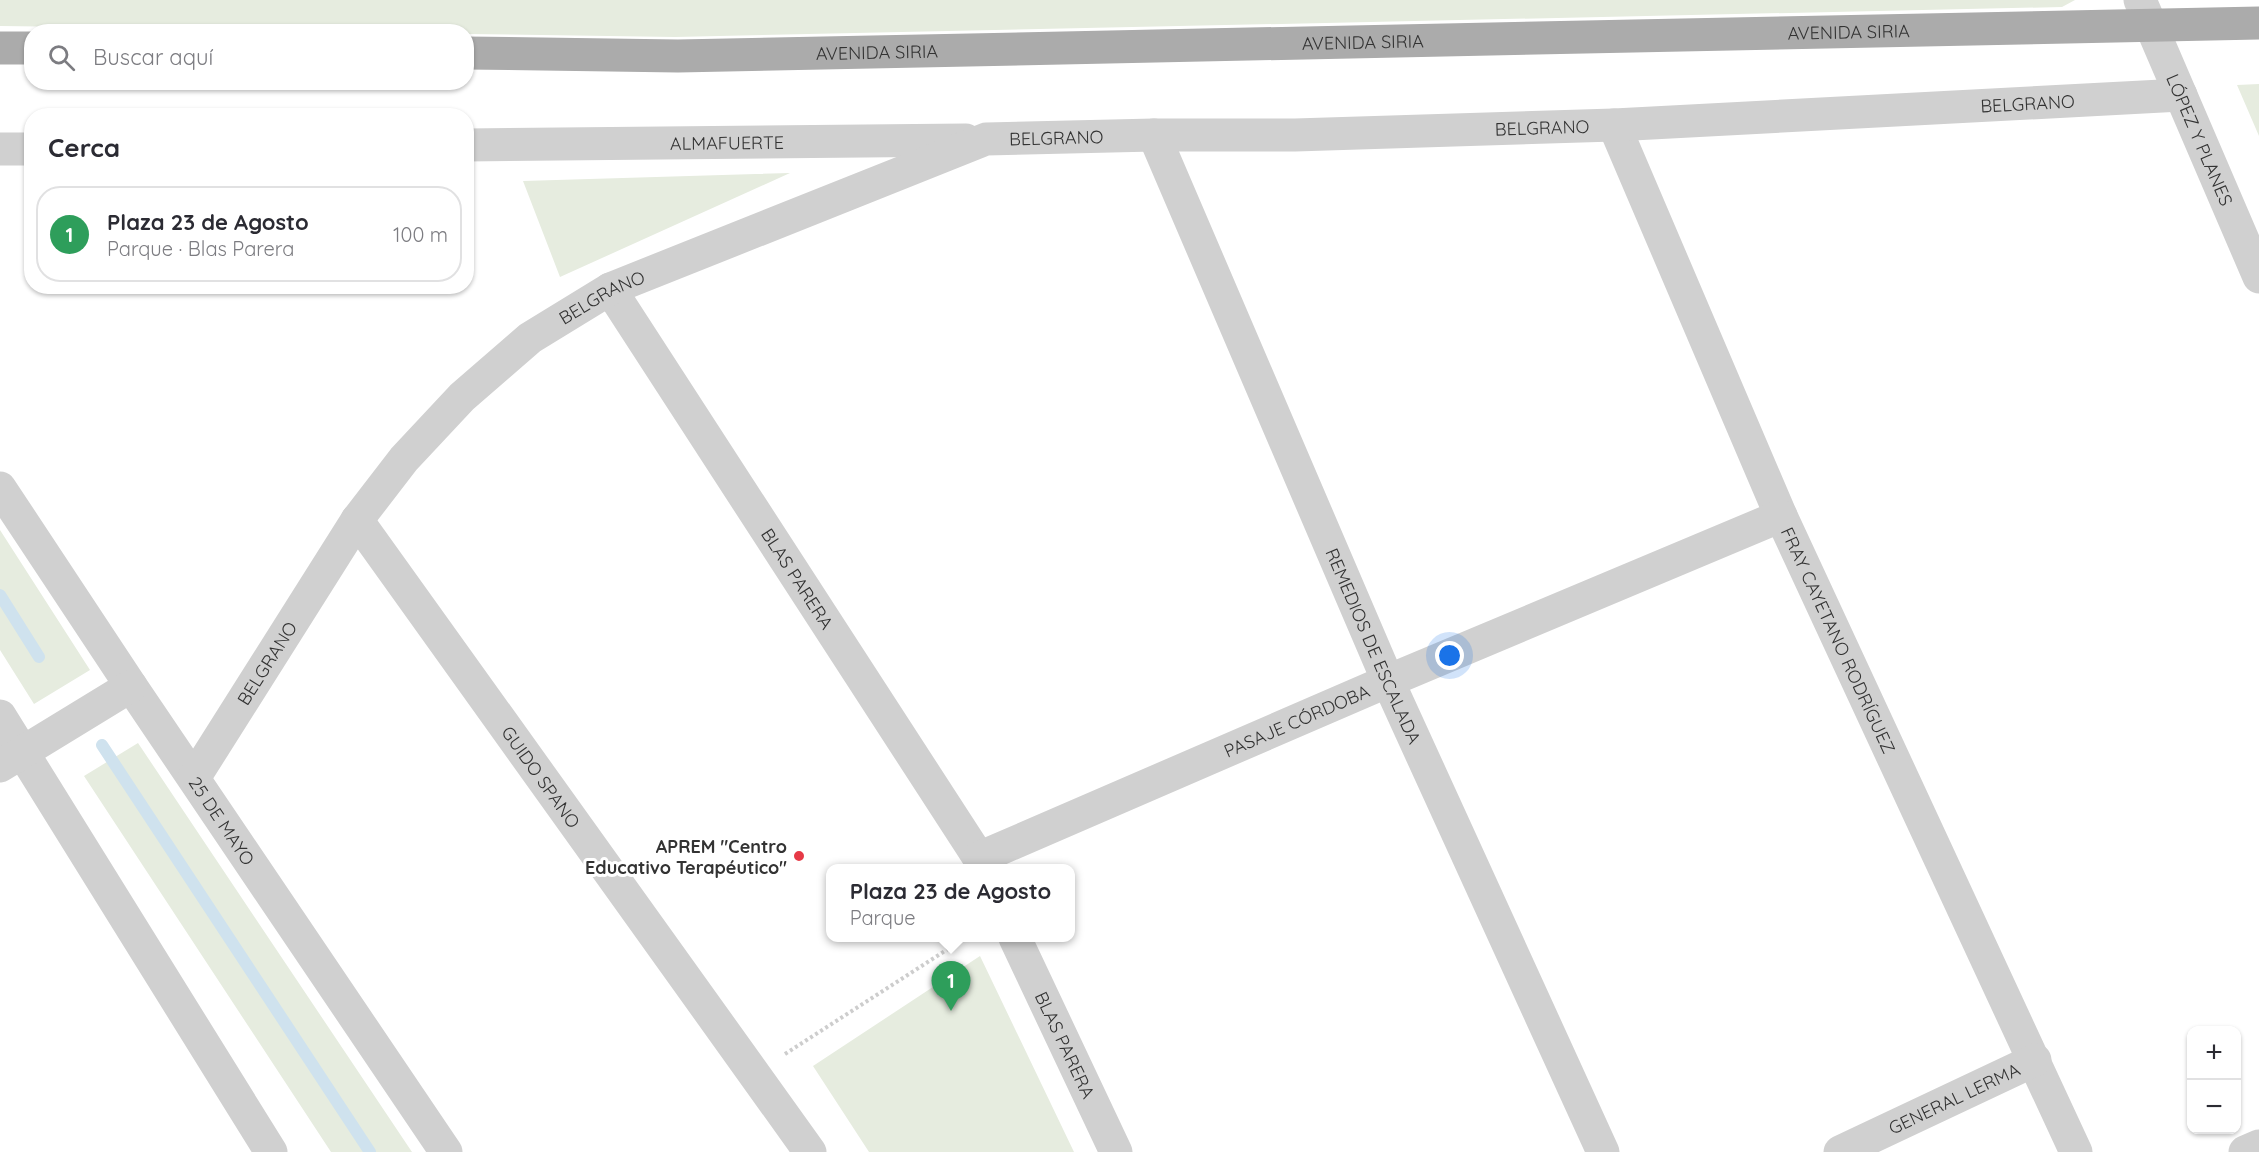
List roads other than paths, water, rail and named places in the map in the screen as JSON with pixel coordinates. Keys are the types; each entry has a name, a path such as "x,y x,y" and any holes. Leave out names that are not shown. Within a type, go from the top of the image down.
{"main road":[{"name":"AVENIDA SIRIA","path":"474,53 678,56 2146,12 2259,24"},
{"path":"0,48 24,48"}],"street":[{"name":"LÓPEZ Y PLANES","path":"2146,12 2259,277"},
{"name":"BELGRANO","path":"194,778 357,519 404,459 462,397 530,338 610,289 986,139 1154,135 1295,135 1614,125 2181,95"},
{"name":"FRAY CAYETANO RODRÍGUEZ","path":"1614,125 1781,516 2076,1152"},
{"name":"REMEDIOS DE ESCALADA","path":"1154,135 1388,681 1603,1152"},
{"name":"ALMAFUERTE","path":"474,144 986,139"},
{"path":"0,149 24,149"},
{"name":"BLAS PARERA","path":"610,289 981,863"},
{"name":"25 DE MAYO","path":"0,488 446,1152"},
{"name":"PASAJE CÓRDOBA","path":"981,863 1388,681 1781,516"},
{"name":"GUIDO SPANO","path":"357,519 810,1152"},
{"path":"11,759 131,686"},
{"path":"0,716 11,759 271,1152"},
{"name":"BLAS PARERA","path":"1017,942 1116,1152"},
{"name":"GENERAL LERMA","path":"1840,1152 2035,1060"},
{"path":"2245,1152 2259,1146"}],"waterway":[{"path":"0,595 39,657"},
{"path":"102,745 370,1152"}],"place":[{"name":"APREM \"Centro Educativo Terapéutico\"","path":"799,856"},
{"name":"Plaza 23 de Agosto","path":"951,1011"}]}
